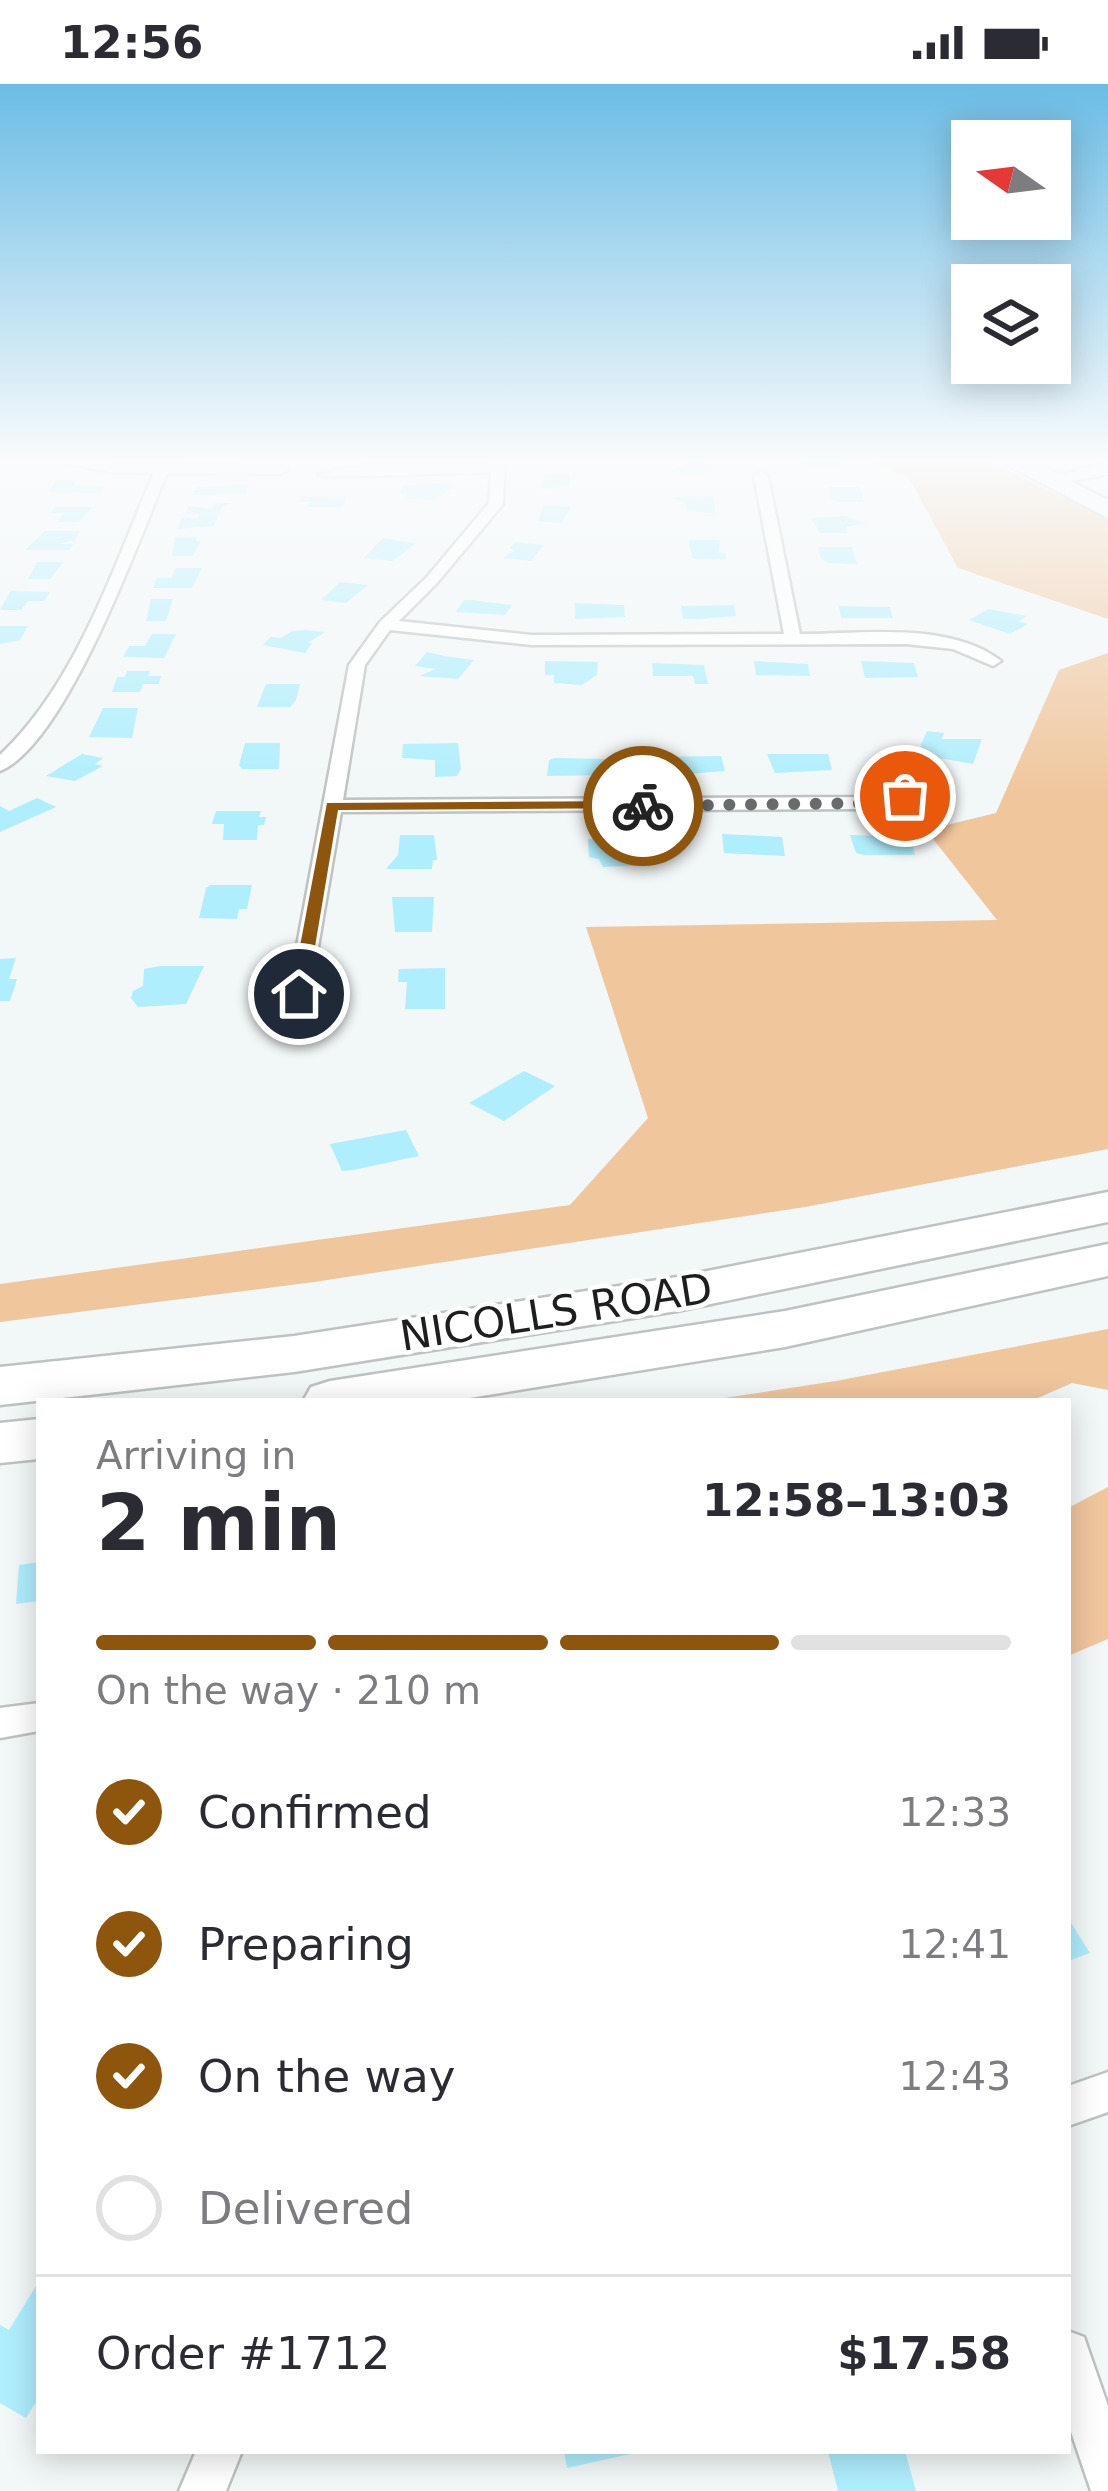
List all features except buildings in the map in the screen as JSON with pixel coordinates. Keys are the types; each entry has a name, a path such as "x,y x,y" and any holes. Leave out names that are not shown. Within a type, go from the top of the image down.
{"highway":[{"name":"NICOLLS ROAD","path":"0,1386 294,1354 676,1294 1108,1207"},
{"name":"NICOLLS ROAD","path":"348,1398 784,1329 1108,1260"},
{"path":"0,1443 36,1438"}],"street":[{"path":"0,765 24,748 118,569"},
{"path":"299,994 357,664 438,569"},
{"path":"779,569 793,640"},
{"path":"386,625 532,640 906,639 956,645 993,661"},
{"path":"332,806 869,803 905,796"},
{"path":"0,1723 36,1717"},
{"path":"1071,2105 1108,2092"},
{"path":"1071,2362 1108,2476"},
{"path":"202,2491 218,2454"}],"shaded area":[{"path":"962,569 1108,569 1108,619"},
{"path":"1108,653 1108,1149 805,1207 314,1282 0,1322 0,1284 570,1205 648,1118 586,927 997,920 926,830 996,813 1059,670"},
{"path":"1108,1329 1108,1390 1072,1383 1038,1398 725,1398"},
{"path":"1108,1487 1108,1639 1071,1655 1071,1506"}],"way so far":[{"path":"643,806 869,803 905,796"}],"route":[{"path":"299,994 332,806 643,806"}]}
